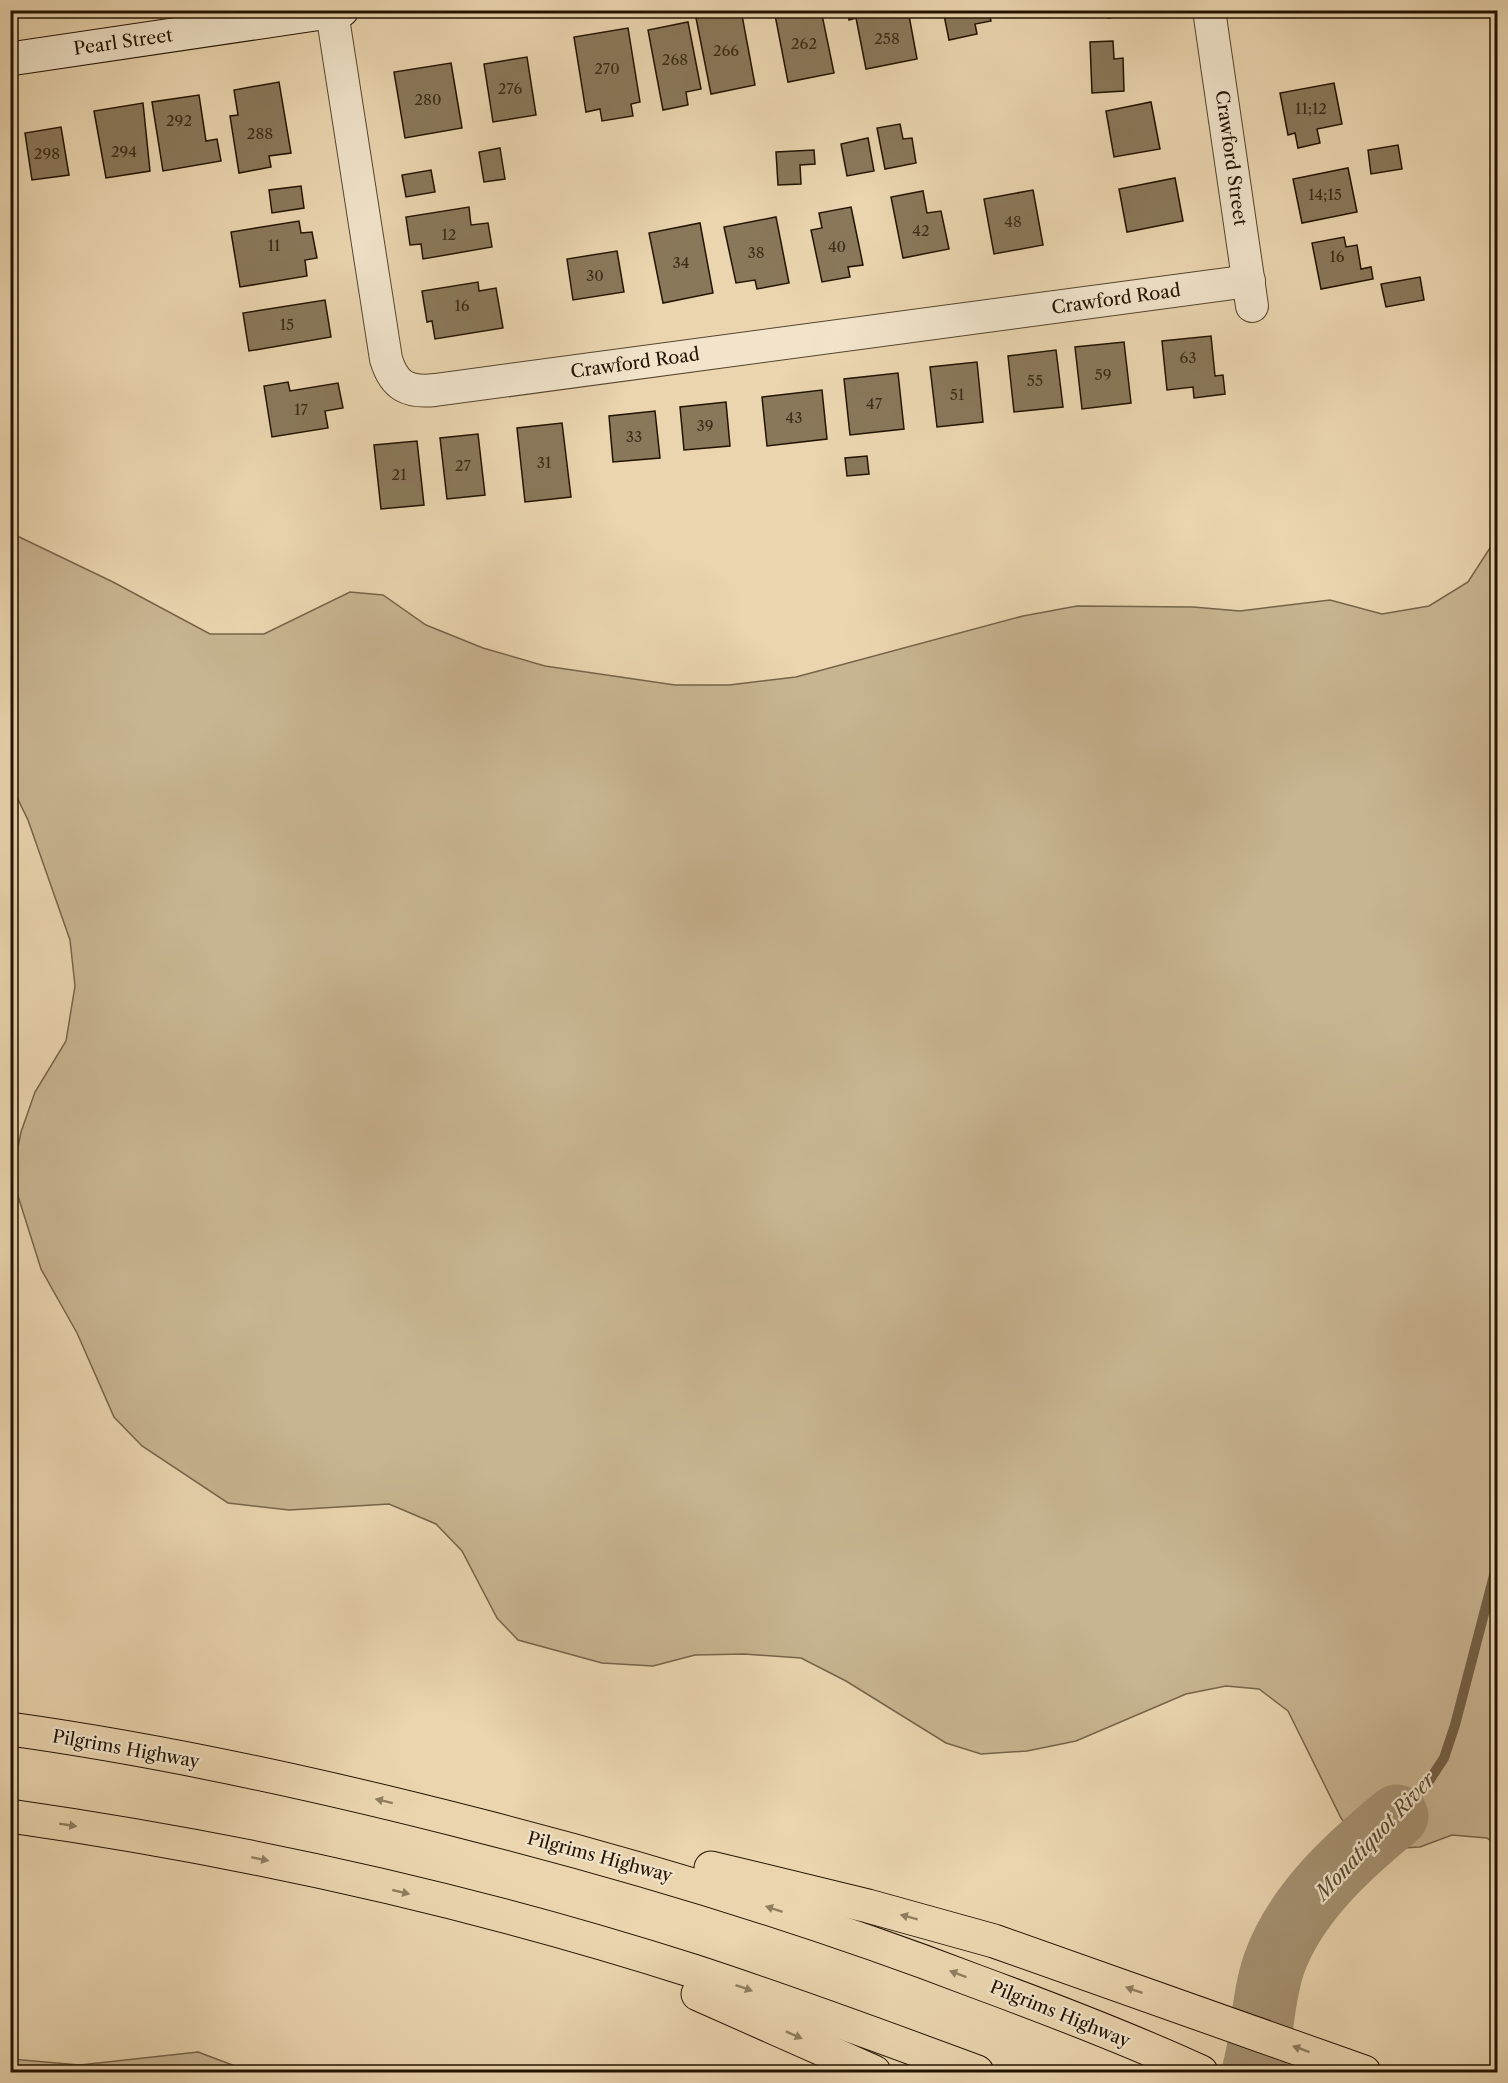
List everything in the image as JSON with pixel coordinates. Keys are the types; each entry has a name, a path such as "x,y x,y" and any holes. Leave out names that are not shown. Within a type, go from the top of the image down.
{"highway":[{"name":"Pilgrims Highway","path":"10,1729 169,1755 293,1780 606,1858 791,1914 1035,2003 1169,2057 1201,2073"},
{"path":"420,1810 731,1872 857,1903 994,1941 1360,2071"},
{"path":"10,1816 195,1846 446,1902 569,1934 692,1971 880,2035 977,2073"},
{"path":"446,1902 568,1944 679,1987 873,2073"}],"main road":[{"name":"Pearl Street","path":"10,59 337,11"}],"street":[{"name":"Crawford Street","path":"1209,10 1250,293"},
{"name":"Crawford Road","path":"337,11 386,358 396,380 402,387 412,391 447,389 1250,293"}],"shaded area":[{"path":"11,533 113,582 210,634 264,634 350,592 383,595 426,625 483,648 545,666 675,685 729,685 796,677 1023,616 1077,606 1193,607 1240,611 1330,600 1382,614 1429,606 1468,582 1497,537 1497,1845 1487,1838 1452,1835 1420,1847 1385,1849 1354,1836 1341,1818 1288,1711 1259,1689 1226,1686 1186,1694 1076,1741 1027,1751 981,1754 946,1743 846,1681 801,1658 744,1654 695,1655 653,1666 602,1663 518,1640 497,1618 462,1551 436,1524 389,1504 289,1510 228,1503 142,1446 114,1417 77,1333 41,1269 12,1177 21,1132 35,1092 66,1041 75,986 70,940 28,820 11,785"},
{"path":"198,2052 251,2072 11,2072 11,2059 80,2065"}],"building":[{"path":"741,10 755,85 711,94 696,18"},
{"path":"795,10 821,10 834,73 788,82 775,15"},
{"path":"848,10 908,10 917,59 866,69 856,18 849,20"},
{"path":"943,10 988,10 991,21 975,24 977,34 949,40"},
{"path":"1107,10 1148,10 1108,18"},
{"path":"688,22 701,89 686,92 688,105 663,110 648,30"},
{"path":"628,28 640,102 631,104 633,116 602,121 600,109 586,112 574,37"},
{"path":"1113,41 1114,59 1123,58 1124,91 1092,93 1090,42"},
{"path":"527,57 536,115 493,122 484,64"},
{"path":"451,63 462,128 405,138 394,72"},
{"path":"279,82 291,153 269,156 271,167 239,173 230,116 238,115 234,90"},
{"path":"1334,83 1342,124 1317,129 1320,143 1298,148 1295,133 1288,135 1280,93"},
{"path":"199,95 206,141 217,139 221,161 163,171 152,102"},
{"path":"1151,102 1160,149 1114,157 1106,111"},
{"path":"143,103 150,171 106,178 94,111"},
{"path":"900,124 903,139 912,138 916,163 885,169 877,128"},
{"path":"61,127 69,175 32,180 25,133"},
{"path":"868,138 874,171 847,176 841,144"},
{"path":"1398,145 1402,169 1371,174 1368,150"},
{"path":"500,148 505,179 484,182 479,152"},
{"path":"814,150 815,164 800,165 801,184 778,185 776,152"},
{"path":"1348,168 1357,212 1302,223 1293,179"},
{"path":"431,170 435,192 406,197 402,175"},
{"path":"1175,178 1183,221 1127,232 1119,189"},
{"path":"301,186 304,208 272,213 269,190"},
{"path":"1033,190 1043,245 994,254 984,199"},
{"path":"923,191 927,213 941,211 949,249 903,258 891,197"},
{"path":"469,207 471,225 488,223 492,247 423,259 421,244 410,245 406,217"},
{"path":"851,207 863,265 848,267 850,277 822,282 811,230 822,228 819,213"},
{"path":"776,217 789,283 757,289 755,280 736,283 724,227"},
{"path":"299,221 301,233 312,232 317,258 305,260 307,276 240,287 231,232"},
{"path":"700,223 713,293 663,303 649,233"},
{"path":"1344,237 1346,247 1357,245 1361,269 1371,267 1373,279 1321,289 1312,243"},
{"path":"617,251 624,292 573,300 567,259"},
{"path":"1420,277 1424,300 1386,307 1381,284"},
{"path":"478,282 479,291 496,288 503,328 435,339 432,321 427,322 422,291"},
{"path":"325,300 331,337 249,351 243,313"},
{"path":"1211,336 1215,376 1223,375 1225,394 1194,398 1193,387 1167,390 1162,341"},
{"path":"1124,342 1131,403 1082,409 1075,347"},
{"path":"1056,350 1063,407 1014,412 1008,356"},
{"path":"977,362 983,422 937,427 930,367"},
{"path":"898,373 904,429 850,435 844,379"},
{"path":"288,382 290,391 338,383 343,408 325,411 328,428 272,437 264,386"},
{"path":"822,390 827,439 767,446 762,397"},
{"path":"726,402 730,446 684,450 680,407"},
{"path":"655,411 660,458 613,462 609,416"},
{"path":"562,423 571,497 525,502 517,428"},
{"path":"478,434 485,495 447,499 440,438"},
{"path":"417,441 424,505 381,509 374,445"},
{"path":"867,456 869,474 847,476 845,458"}],"waterway":[{"name":"Monatiquot River","path":"1397,1816 1427,1784 1444,1758 1455,1725 1498,1560"},
{"name":"Monatiquot River","path":"1253,2072 1270,1977 1283,1942 1295,1921 1325,1882 1360,1847 1397,1816"}]}
